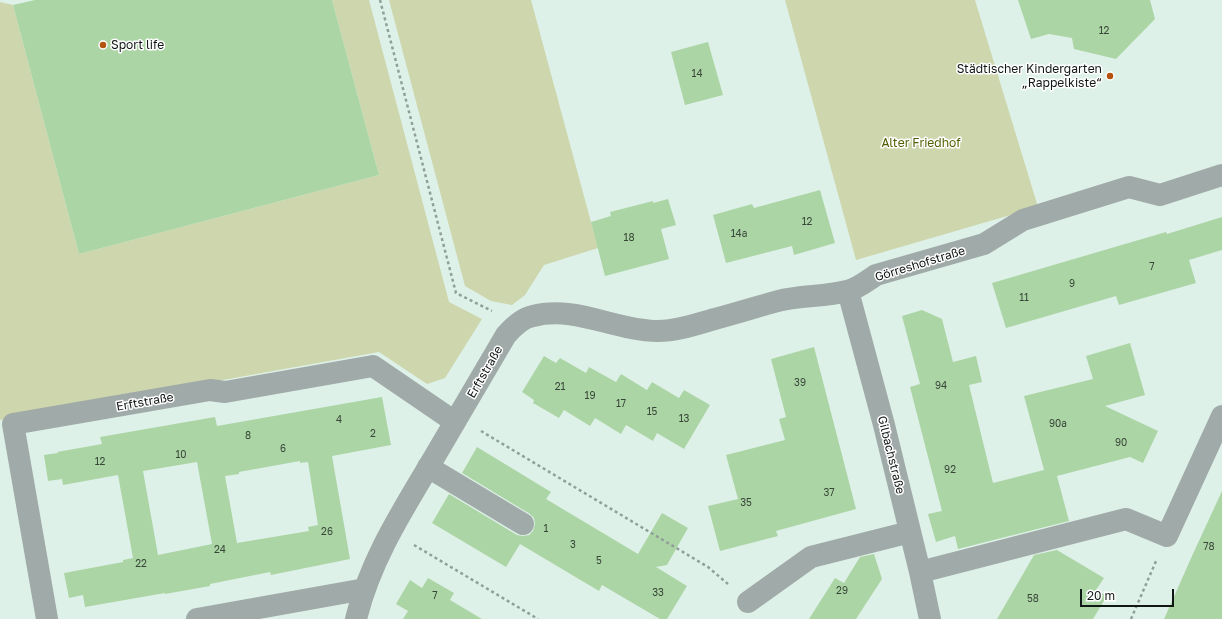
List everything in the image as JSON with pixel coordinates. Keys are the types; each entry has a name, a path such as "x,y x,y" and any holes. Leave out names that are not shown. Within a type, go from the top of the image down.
{"street":[{"name":"Görreshofstraße","path":"517,324 532,316 557,314 580,316 633,328 657,331 677,329 787,299 848,291 876,275 984,244 1023,220 1130,187 1160,195 1222,175"},
{"name":"Gilbachstraße","path":"848,291 884,425 930,619"},
{"name":"Erftstraße","path":"356,619 374,566 409,497 506,335 517,324"},
{"name":"Erftstraße","path":"47,619 6,426 210,390 225,392 373,366 456,420"},
{"path":"920,572 1126,519 1167,536 1222,416"},
{"path":"428,467 523,524"},
{"path":"748,602 812,557 910,532"},
{"path":"197,619 365,589"}],"path":[{"path":"380,0 456,293 517,324"},
{"path":"456,420 708,567 748,602"},
{"path":"391,532 538,619"},
{"path":"1130,619 1167,536"}],"green space":[{"path":"332,0 369,0 449,302 482,319 445,378 427,384 379,352 0,420 0,2 13,5 79,254 379,175"},
{"path":"389,0 531,0 598,248 544,265 525,295 512,305 491,301 465,286"},
{"name":"Alter Friedhof","path":"785,0 975,0 1038,207 856,260"}],"building":[{"path":"35,0 332,0 379,175 79,254 13,5"},
{"path":"1018,0 1150,0 1155,19 1116,59 1074,49 1072,38 1049,34 1031,39"},
{"path":"708,42 723,95 685,105 671,52"},
{"path":"820,190 835,243 794,255 792,246 726,263 713,215 752,204 754,208"},
{"path":"668,199 676,225 661,229 669,259 605,276 591,222 611,216 610,212 653,201 653,203"},
{"path":"1222,217 1222,250 1189,260 1196,283 1119,305 1116,296 1006,328 992,283"},
{"path":"922,310 942,319 953,362 976,356 982,382 969,385 993,483 1044,470 1024,396 1093,379 1086,356 1130,343 1145,395 1105,406 1158,431 1143,463 1130,457 1057,476 1069,521 958,549 955,536 936,542 928,514 942,511 910,387 920,384 902,316"},
{"path":"814,347 856,509 776,531 778,536 720,551 708,506 738,499 726,455 785,440 779,419 786,417 771,359"},
{"path":"544,356 556,363 560,358 586,373 589,367 616,382 621,374 647,390 652,382 679,398 684,390 710,405 684,449 657,433 653,441 626,425 621,434 595,418 590,426 564,410 559,418 533,403 534,400 522,392"},
{"path":"382,397 391,445 332,456 350,559 271,575 270,572 210,584 210,586 85,607 83,595 69,598 64,573 123,562 123,560 133,558 118,475 63,485 62,479 48,481 44,455 102,444 100,437 215,417 217,426","holes":["300,461 300,463 308,462 318,525 308,527 309,531 237,543 225,476","197,462 212,544 158,555 143,471"]},
{"path":"477,447 551,492 546,499 638,554 662,513 688,528 667,565 656,567 687,586 667,619 660,619 602,585 599,591 520,544 506,567 432,523 449,494 517,535 529,535 533,531 535,524 534,518 530,514 462,473"},
{"path":"1222,491 1222,619 1164,619 1192,556"},
{"path":"1057,550 1104,578 1096,590 1107,596 1093,619 997,619 1034,555"},
{"path":"874,554 882,579 856,619 809,619 835,578 844,583 860,557"},
{"path":"428,578 454,593 450,600 482,619 403,619 408,611 396,604 410,580 422,588"}],"place":[{"name":"Sport life","path":"103,45"},
{"name":"Städtischer Kindergarten „Rappelkiste“","path":"1110,76"}]}
